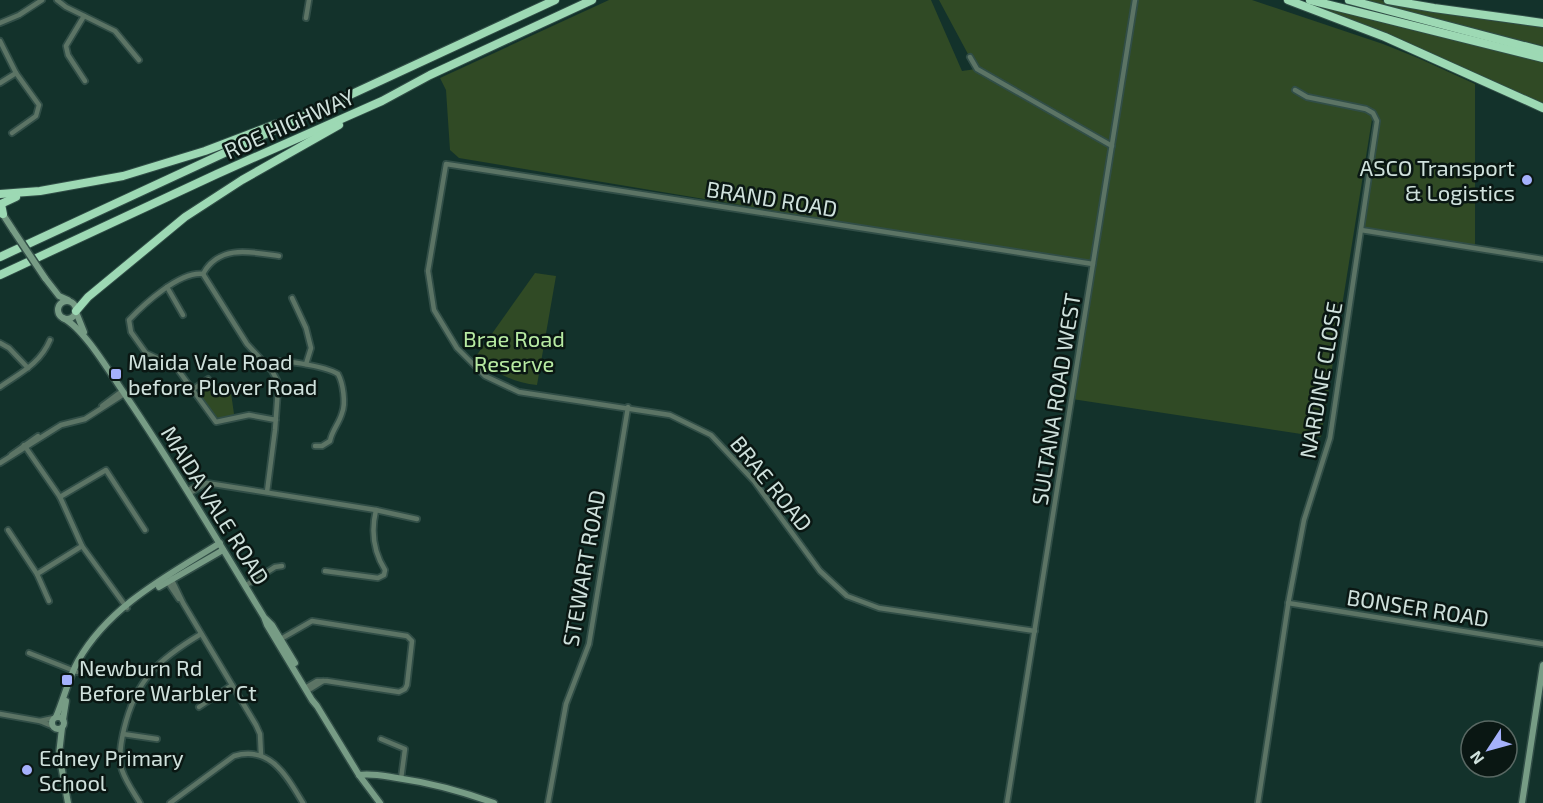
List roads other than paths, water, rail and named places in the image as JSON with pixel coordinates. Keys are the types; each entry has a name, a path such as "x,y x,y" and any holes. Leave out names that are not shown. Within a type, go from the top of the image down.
{"highway":[{"name":"ROE HIGHWAY","path":"0,257 555,0"},
{"name":"ROE HIGHWAY","path":"0,275 382,101 430,75 592,0"},
{"path":"1288,0 1385,37 1543,108"},
{"path":"1310,0 1543,58"},
{"path":"1349,0 1543,51"},
{"path":"1388,0 1434,9 1543,23"},
{"path":"76,312 88,297 185,217 242,180 382,101"},
{"path":"0,194 27,193 123,176 205,151 312,112"},
{"path":"2,212 1,202 27,193"}],"main road":[{"path":"2,212 51,286 59,296 74,304 76,312 70,319 63,318 58,311 51,286"},
{"path":"58,311 62,302 70,301"},
{"name":"MAIDA VALE ROAD","path":"76,312 82,329 96,353"},
{"name":"MAIDA VALE ROAD","path":"63,318 76,327 96,353 189,492 361,778 380,803"},
{"path":"68,803 59,746 51,722 55,718 75,671 99,636 126,607 221,546"},
{"path":"1522,803 1540,706 1543,665"},
{"path":"59,746 67,698 75,671"},
{"path":"55,718 63,720"},
{"path":"53,727 62,728"},
{"path":"361,778 370,773 447,787 494,803"}],"street":[{"path":"0,23 19,15 42,0"},
{"path":"57,0 115,31 139,60"},
{"path":"306,18 309,0"},
{"name":"SULTANA ROAD WEST","path":"1006,803 1135,0"},
{"path":"84,16 66,46 68,55 85,81"},
{"path":"0,41 16,73 37,102 39,109 36,116 12,133"},
{"path":"970,57 977,69 1112,147"},
{"path":"0,83 16,73"},
{"name":"NARDINE CLOSE","path":"1258,803 1288,603 1304,520 1330,438 1377,125 1375,115 1366,109 1307,97 1295,90"},
{"name":"BRAND ROAD","path":"446,164 1093,264"},
{"name":"BRAE ROAD","path":"446,164 428,271 434,310 457,348 485,376 519,392 670,415 711,435 754,481 820,571 847,596 879,608 1035,631"},
{"path":"1361,230 1543,259"},
{"path":"203,274 212,262 230,252 279,256"},
{"path":"203,274 194,274 167,288 142,306 129,320 131,332 146,353 176,367 216,422 249,415 276,420"},
{"path":"203,274 247,344 266,363 275,375 278,384 267,492"},
{"path":"167,288 183,315"},
{"path":"292,298 306,328 311,348 306,364"},
{"path":"0,387 39,360 50,340"},
{"path":"0,343 9,348 28,368"},
{"path":"266,363 272,360 306,364 336,372 340,376 343,412 332,431 331,440 323,446 315,446"},
{"path":"192,390 208,379"},
{"path":"0,463 60,422 82,417 123,393"},
{"name":"STEWART ROAD","path":"548,803 566,704 589,644 628,407"},
{"path":"25,447 60,497 82,546 126,607"},
{"path":"60,497 106,470 145,530"},
{"path":"189,492 202,483 207,483 376,510 417,519"},
{"path":"325,571 378,578 384,575 385,570 372,529 376,510"},
{"path":"8,530 37,574 49,601"},
{"path":"37,574 82,546"},
{"path":"245,586 275,567 282,566"},
{"path":"168,578 256,725 260,734 261,755"},
{"name":"BONSER ROAD","path":"1288,603 1543,644"},
{"path":"278,639 312,621 407,636 412,641 407,685 399,692 323,681 308,689"},
{"path":"140,803 123,773 120,752 131,705 148,675 166,656 201,634"},
{"path":"29,653 75,671"},
{"path":"199,707 232,684"},
{"path":"0,714 40,720 55,718"},
{"path":"40,720 53,727"},
{"path":"123,734 157,739"},
{"path":"381,739 405,749 401,779"},
{"path":"170,803 234,756 246,754 261,755 273,761 281,769 303,803"}],"place":[{"name":"ASCO Transport & Logistics","path":"1527,180"},
{"name":"Maida Vale Road before Plover Road","path":"116,374"},
{"name":"Newburn Rd Before Warbler Ct","path":"67,680"},
{"name":"Edney Primary School","path":"27,770"}],"park label":[{"name":"Brae Road Reserve","path":"514,350"}]}
